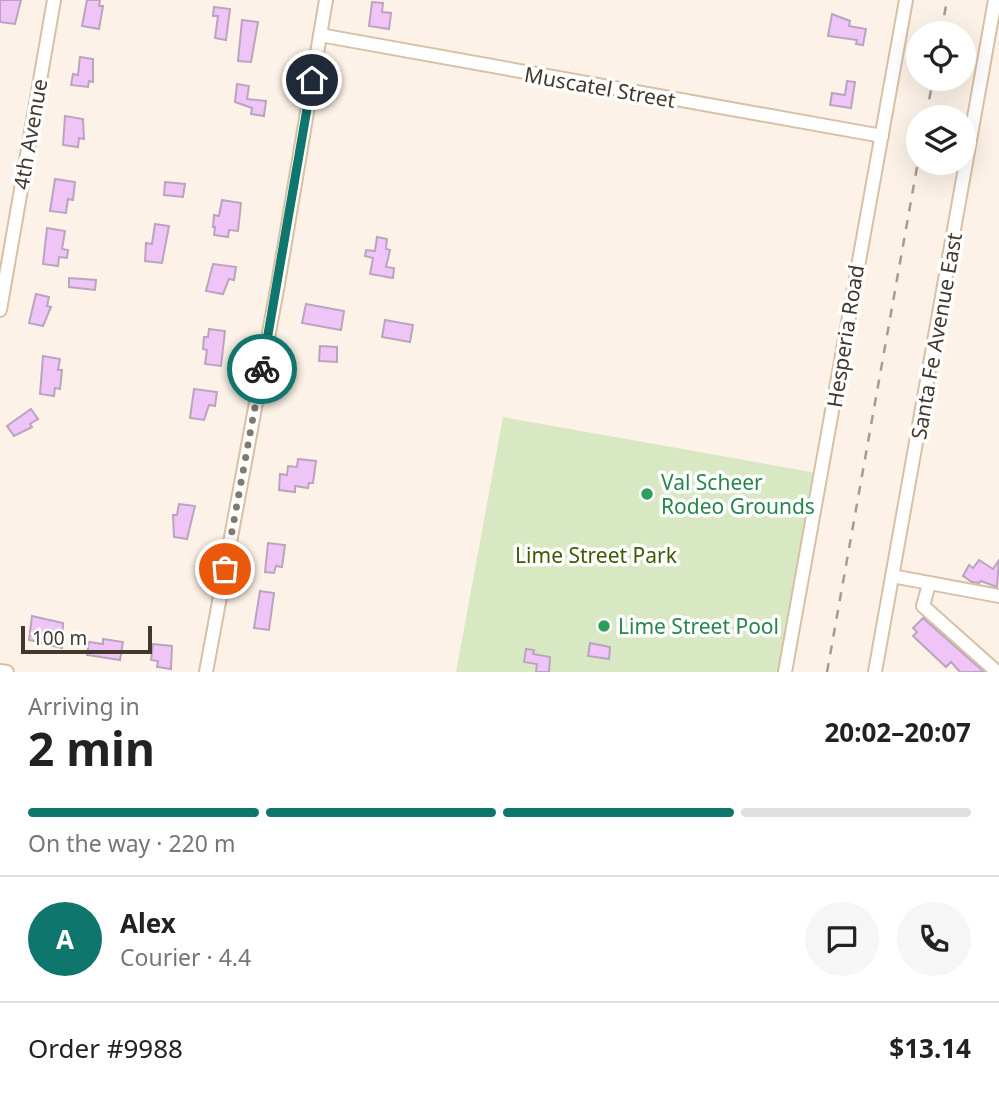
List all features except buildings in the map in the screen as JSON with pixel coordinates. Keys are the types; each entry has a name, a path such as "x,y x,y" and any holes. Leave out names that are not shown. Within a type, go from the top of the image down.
{"street":[{"name":"4th Avenue","path":"0,310 54,0"},
{"path":"206,672 278,284 326,0"},
{"name":"Hesperia Road","path":"785,672 906,0"},
{"name":"Santa Fe Avenue East","path":"875,672 995,0"},
{"name":"Muscatel Street","path":"320,36 882,136"},
{"path":"892,576 999,596"},
{"path":"929,584 923,606 997,672"},
{"path":"0,671 7,672"}],"green space":[{"name":"Lime Street Park","path":"503,417 817,473 781,672 456,672"}],"railway":[{"path":"943,21 947,0"},
{"path":"928,105 931,91"},
{"path":"827,672 916,175"}],"way so far":[{"path":"225,569 262,369"}],"place":[{"name":"Val Scheer Rodeo Grounds","path":"647,494"},
{"name":"Lime Street Pool","path":"604,626"}],"route":[{"path":"262,369 312,80"}]}
